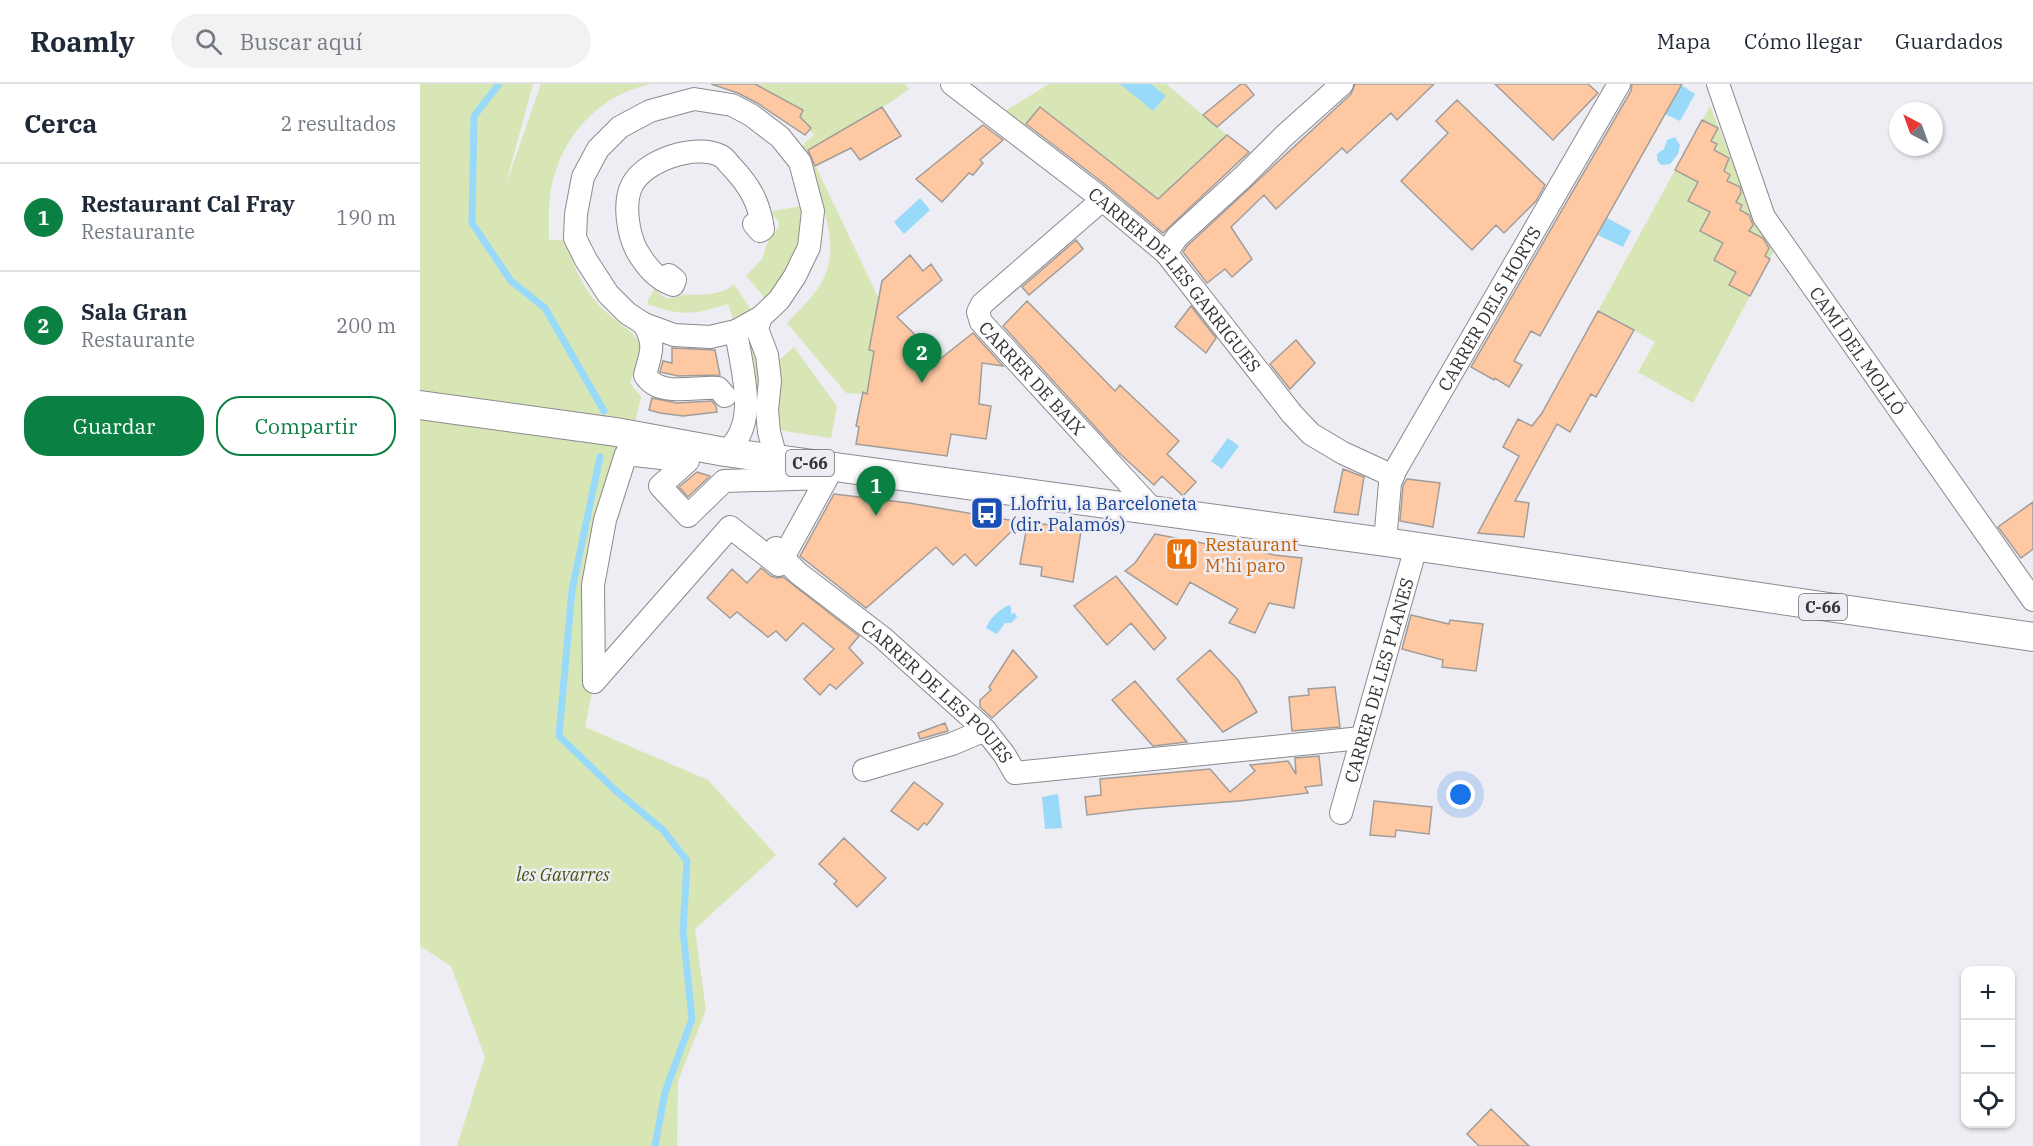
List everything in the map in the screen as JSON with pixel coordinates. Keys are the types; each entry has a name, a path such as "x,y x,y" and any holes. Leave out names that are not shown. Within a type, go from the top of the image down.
{"main road":[{"name":"C-66","path":"420,405 616,432 725,452 777,458 826,471 1385,542 2033,637"}],"street":[{"name":"CARRER DE LES GARRIGUES","path":"952,84 1102,200 1166,254 1285,406 1311,434 1343,453 1393,476"},
{"path":"1166,254 1177,237 1342,84"},
{"name":"CARRER DELS HORTS","path":"1385,542 1390,483 1393,476 1619,84"},
{"name":"CAMÍ DEL MOLLÓ","path":"1718,84 1764,217 2033,600"},
{"path":"694,99 732,105 751,115 780,137 801,162 813,211 809,247 795,276 779,300 761,317 736,331 710,337 674,335 644,324 627,313 608,294 575,238 576,214 583,177 598,149 620,127 650,111 694,99"},
{"path":"669,275 675,280 673,285 664,282 650,270 642,259 633,243 628,227 627,209 632,185 646,170 669,156 697,151 722,156 747,182 760,212 763,230 760,231 754,224"},
{"name":"CARRER DE BAIX","path":"1102,200 982,304 978,312 981,322 1155,512"},
{"path":"761,317 757,329 767,355 770,381 767,410 769,432 777,458"},
{"path":"644,324 652,339 652,352 645,375 650,383 664,389 718,388 725,396"},
{"path":"725,452 739,436 745,408 743,367 736,331"},
{"path":"626,454 688,461 660,486 688,516 724,481 826,471 827,478 779,565 730,527 594,682 593,585 604,519 626,454"},
{"name":"CARRER DE LES PLANES","path":"1341,813 1416,547"},
{"name":"CARRER DE LES POUES","path":"783,558 883,638 985,730 1004,754 1015,773 1361,738"},
{"path":"864,770 952,744 985,730"}],"green space":[{"name":"les Gavarres","path":"420,84 533,84 505,187 541,84 651,84 632,89 615,98 585,121 573,135 564,152 556,170 550,195 549,240 565,240 576,270 591,296 606,312 633,334 641,348 639,361 630,383 641,397 605,519 594,683 585,727 708,780 776,855 695,929 706,1010 678,1081 677,1146 457,1146 485,1057 451,966 420,946"},
{"path":"754,84 905,84 909,89 891,102 808,150 879,299 867,394 846,393 787,323 822,282 829,260 828,228 819,195 801,150 814,135 779,97"},
{"path":"1049,84 1166,84 1227,135 1180,178 1179,216 1040,107 1023,129 1002,113"},
{"path":"1710,106 1753,212 1775,249 1693,403 1638,372 1655,342 1598,311"},
{"path":"802,206 800,233 794,256 782,278 765,298 746,276 762,259 768,241 779,227 778,220 772,215 773,211"},
{"path":"734,284 751,310 733,319 728,304 689,313 661,309 647,302 655,288 664,297 670,298 716,293"},
{"path":"748,340 753,342 761,376 794,347 837,406 831,438 777,430 759,410 755,420 752,385 712,421 753,384"}],"water":[{"path":"1120,84 1151,84 1166,96 1153,111"},
{"path":"1681,85 1695,94 1680,121 1665,114"},
{"path":"1675,137 1680,145 1678,154 1670,164 1661,165 1657,160 1657,154 1664,149 1667,140"},
{"path":"920,198 930,210 904,234 894,222"},
{"path":"1607,218 1631,231 1623,247 1598,235"},
{"path":"1228,438 1239,446 1222,469 1211,461"},
{"path":"1009,605 1011,614 1015,613 1017,617 1011,623 1005,623 997,634 986,628 995,615"},
{"path":"1058,794 1062,828 1045,829 1042,797"}],"building":[{"path":"711,84 755,84 803,110 800,117 811,128 805,135 757,103 738,93"},
{"path":"1241,84 1245,84 1254,95 1217,127 1203,115"},
{"path":"1355,84 1434,84 1397,120 1391,113 1347,153 1342,148 1276,209 1264,195 1231,227 1252,259 1232,277 1225,269 1207,283 1183,252 1187,246 1351,94"},
{"path":"1495,84 1588,84 1598,93 1553,140"},
{"path":"1632,84 1682,84 1540,336 1531,331 1514,361 1522,365 1509,387 1471,367 1631,91"},
{"path":"1457,100 1545,185 1536,201 1504,233 1496,225 1472,250 1401,181 1448,133 1436,121"},
{"path":"882,107 901,136 860,160 851,148 815,166 808,150"},
{"path":"1040,107 1158,199 1227,135 1249,152 1163,233 1102,182 1026,124"},
{"path":"1702,120 1718,128 1711,141 1717,144 1714,150 1729,158 1724,171 1730,175 1727,181 1740,187 1741,193 1736,202 1742,205 1740,210 1749,215 1753,225 1749,231 1763,238 1769,248 1765,256 1770,259 1750,296 1729,285 1736,272 1714,260 1723,243 1700,231 1710,212 1688,201 1698,182 1675,170"},
{"path":"983,125 1003,140 980,160 983,163 973,175 969,173 942,202 916,179"},
{"path":"1076,240 1083,249 1029,295 1022,287"},
{"path":"910,255 923,271 931,264 942,280 897,317 940,359 973,333 1003,366 982,363 979,404 991,406 986,439 951,434 947,456 856,444 859,427 856,426 863,392 867,394 874,351 869,350 882,281"},
{"path":"1027,301 1115,391 1120,385 1179,441 1167,454 1196,482 1183,496 1162,476 1154,485 1118,452 1003,326"},
{"path":"1191,306 1216,338 1206,353 1175,327"},
{"path":"1598,311 1634,330 1596,397 1591,394 1570,432 1557,424 1515,501 1529,503 1524,537 1478,533 1519,456 1503,447 1518,419 1532,426 1542,413"},
{"path":"1296,340 1315,363 1290,389 1270,364"},
{"path":"672,348 715,350 720,375 678,376 660,372 663,361 672,363"},
{"path":"652,398 677,403 712,401 717,412 683,416 660,413 649,410"},
{"path":"1343,469 1364,477 1358,515 1334,512"},
{"path":"697,472 710,476 688,497 679,487"},
{"path":"1407,479 1440,483 1433,527 1400,521 1403,486"},
{"path":"834,494 909,503 1021,522 976,566 965,554 953,565 936,547 866,608 800,556"},
{"path":"2033,502 2033,549 2021,558 1998,527"},
{"path":"1028,521 1081,531 1073,582 1041,576 1042,567 1020,564"},
{"path":"1155,534 1228,548 1230,545 1274,555 1302,558 1294,608 1269,603 1255,633 1229,623 1238,609 1190,582 1177,605 1125,571 1135,563"},
{"path":"761,568 771,576 783,577 859,636 849,648 863,663 836,689 830,684 820,695 804,679 834,649 803,623 786,641 776,631 768,637 737,612 730,618 707,598 732,569 747,583"},
{"path":"1116,576 1166,638 1154,650 1131,623 1107,645 1074,606"},
{"path":"1411,615 1449,624 1450,620 1483,624 1476,671 1442,667 1443,660 1402,649"},
{"path":"1013,650 1037,677 992,718 980,707 980,700 991,690 989,687"},
{"path":"1210,650 1238,680 1257,712 1223,732 1177,679"},
{"path":"1135,681 1187,742 1153,746 1112,700"},
{"path":"1335,687 1340,727 1292,731 1289,697 1309,695 1308,689"},
{"path":"945,723 948,731 920,739 918,733"},
{"path":"1319,756 1322,785 1305,787 1308,793 1087,815 1085,797 1101,795 1100,779 1210,769 1230,792 1255,771 1250,765 1288,761 1296,774 1295,758"},
{"path":"914,782 943,804 927,825 924,823 918,830 891,811"},
{"path":"1374,801 1432,807 1429,834 1396,830 1395,837 1370,835"},
{"path":"844,838 886,878 857,907 834,884 837,881 819,864"},
{"path":"1491,1109 1529,1146 1479,1146 1467,1134"}],"waterway":[{"path":"499,84 474,116 472,223 511,281 545,308 604,411"},
{"path":"600,457 572,590 559,736 615,790 663,830 687,861 683,931 692,1019 665,1092 655,1146"}],"place":[{"name":"Sala Gran","path":"922,383"},
{"name":"Llofriu, la Barceloneta (dir. Palamós)","path":"987,513"},
{"name":"Restaurant Cal Fray","path":"876,516"},
{"name":"Restaurant M'hi paro","path":"1182,554"}]}
